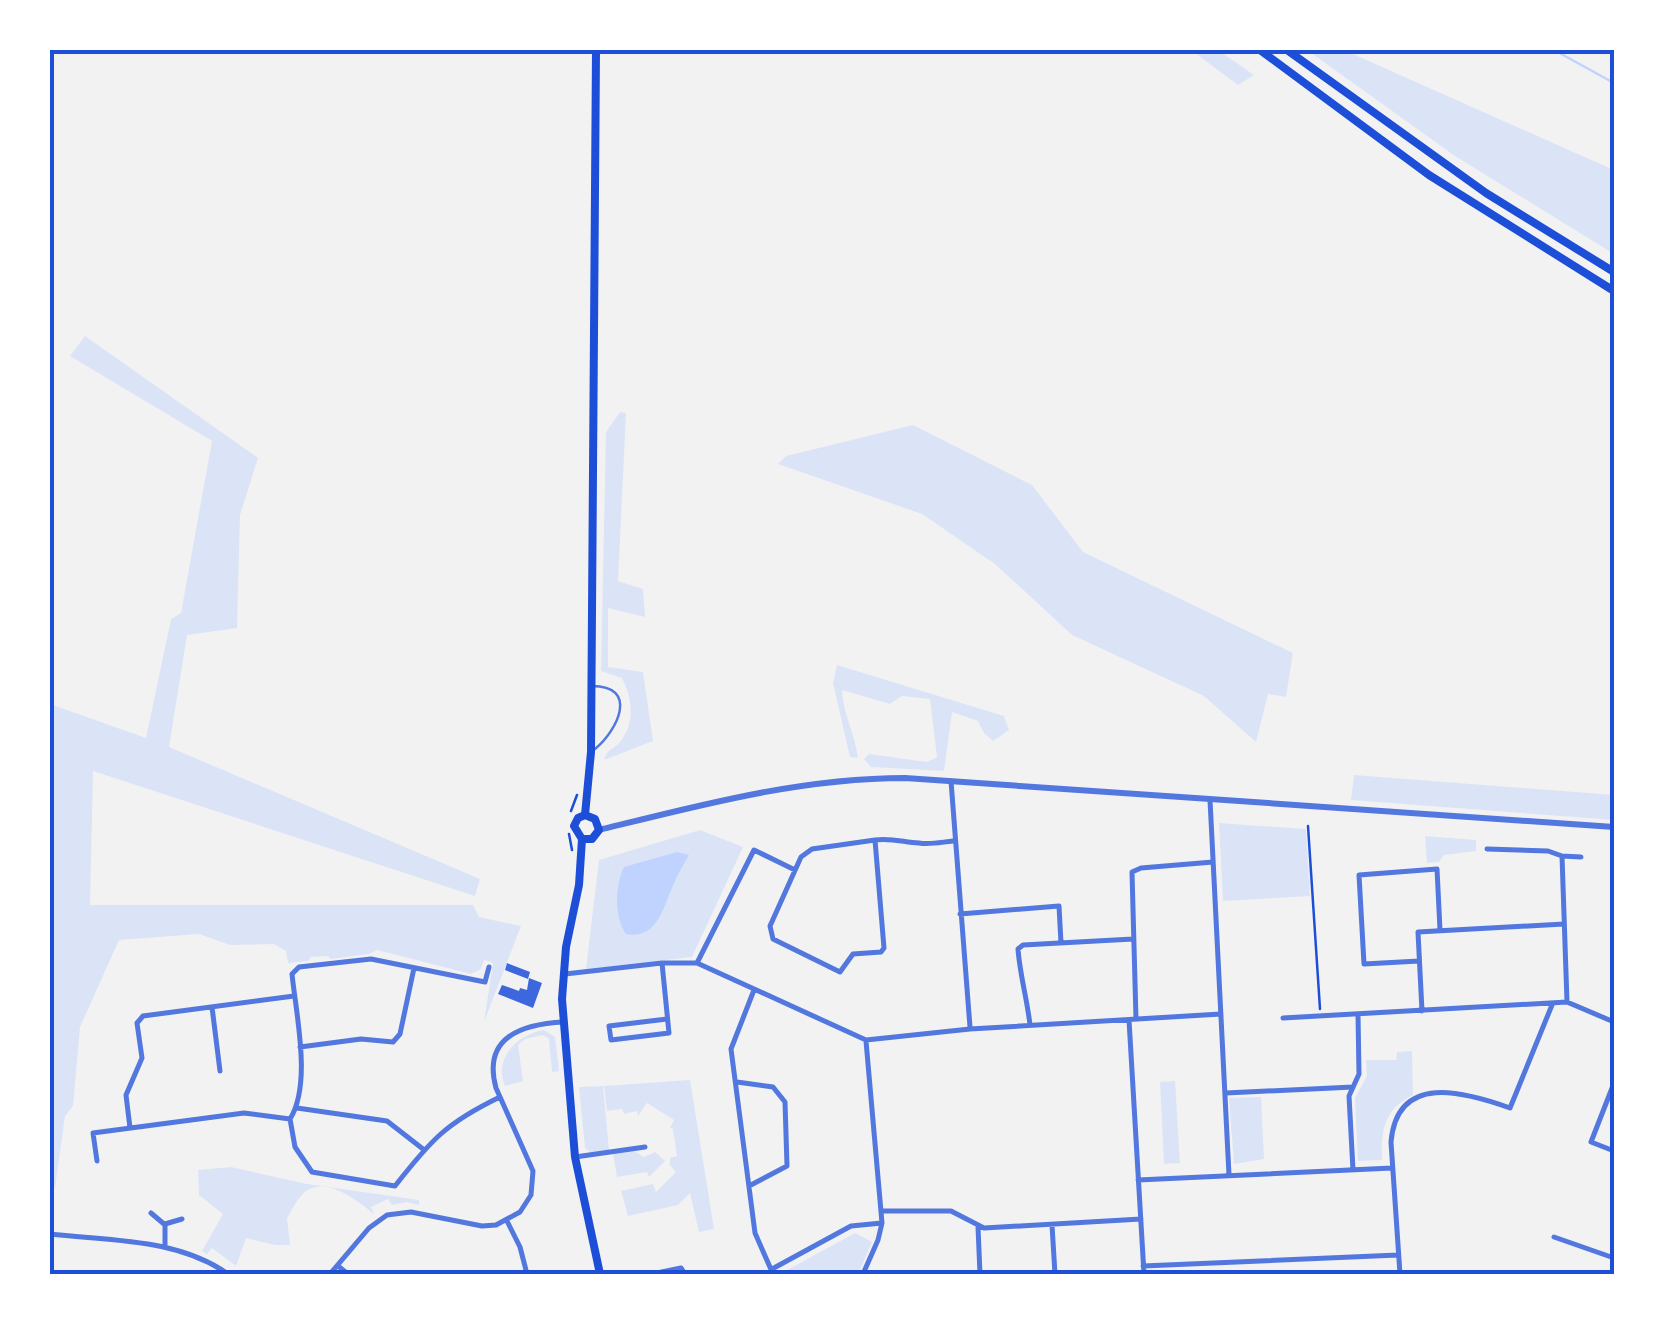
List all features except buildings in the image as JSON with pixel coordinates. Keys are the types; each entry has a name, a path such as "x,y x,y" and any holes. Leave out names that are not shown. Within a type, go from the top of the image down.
{"main road":[{"path":"585,815 591,752 596,50"},
{"path":"1260,50 1429,175 1614,292"},
{"path":"1287,50 1486,193 1614,272"},
{"path":"582,839 592,839 599,830 596,819 585,815 574,826 582,839 580,885 562,974 575,1158 600,1274"}],"street":[{"path":"599,830 793,786 861,778 1614,827"},
{"path":"951,781 970,1029"},
{"path":"1210,800 1229,1175"},
{"path":"876,840 884,948 881,952 853,954 840,972 773,939 770,926 802,857 812,849 876,840 898,838 920,844 954,840"},
{"path":"1487,849 1548,851 1581,857"},
{"path":"697,963 754,850 795,870"},
{"path":"1562,856 1567,1002"},
{"path":"1144,1274 1133,1019 1132,872 1213,862"},
{"path":"1419,961 1364,964 1359,875 1437,870 1440,930"},
{"path":"960,914 1059,906 1061,943"},
{"path":"1422,1011 1418,932 1564,924"},
{"path":"1030,1025 1026,984 1020,977 1018,950 1023,945 1133,939"},
{"path":"489,967 486,982 372,959 298,967 292,974 300,1047 297,1108 290,1119 295,1148 312,1172 395,1186 450,1124 500,1098"},
{"path":"662,963 667,1019 668,1033 610,1040 609,1026 667,1019"},
{"path":"562,974 697,963 866,1040 970,1029 1221,1014"},
{"path":"300,1047 361,1039 393,1042 400,1034 414,968"},
{"path":"754,990 731,1048 755,1233 773,1271 852,1226 882,1223"},
{"path":"130,1128 126,1095 142,1058 137,1023 143,1016 294,996"},
{"path":"1283,1018 1567,1002 1614,1022"},
{"path":"1400,1274 1392,1123 1414,1100 1452,1091 1510,1108 1552,1005"},
{"path":"212,1007 220,1071"},
{"path":"1353,1170 1349,1096 1360,1074 1358,1014"},
{"path":"330,1274 377,1221 398,1212 482,1226 508,1221 527,1203 534,1182 533,1171 500,1098 493,1068 500,1046 522,1029 564,1022"},
{"path":"863,1274 882,1223 866,1040"},
{"path":"735,1081 773,1087 784,1102 787,1166 749,1186"},
{"path":"1614,1083 1591,1142 1614,1151"},
{"path":"1225,1094 1353,1087"},
{"path":"297,1108 386,1121 424,1150"},
{"path":"97,1162 93,1133 244,1113 290,1119"},
{"path":"575,1158 645,1147"},
{"path":"1138,1180 1392,1168"},
{"path":"881,1211 951,1210 984,1228 1140,1219"},
{"path":"151,1213 164,1224 165,1246"},
{"path":"164,1224 182,1219"},
{"path":"508,1221 527,1274"},
{"path":"978,1225 980,1274"},
{"path":"1052,1225 1055,1274"},
{"path":"50,1234 165,1246 191,1253 228,1274"},
{"path":"1554,1236 1614,1258"},
{"path":"1143,1266 1398,1255"},
{"path":"338,1266 348,1274"},
{"path":"652,1274 681,1268 685,1274"}],"lane":[{"path":"591,686 607,686 616,691 620,701 616,728 591,752"}],"path":[{"path":"568,819 580,786"},
{"path":"1308,826 1320,1016"},
{"path":"569,832 574,862"}],"shaded area":[{"path":"1191,50 1218,50 1254,75 1238,85"},
{"path":"1307,50 1344,50 1614,170 1614,254 1455,156"},
{"path":"85,336 258,458 240,515 237,628 187,635 169,747 480,879 475,896 93,771 90,905 473,905 479,917 521,926 484,1022 493,963 484,960 481,969 471,974 377,950 288,963 286,951 274,944 230,945 199,934 119,940 80,1027 73,1106 65,1116 55,1188 50,1187 50,704 146,738 171,619 181,613 212,441 70,356"},
{"path":"620,412 626,413 618,581 643,589 645,617 608,608 608,667 643,672 653,741 604,760 625,734 631,710 622,678 601,671 606,432"},
{"path":"913,425 1032,485 1083,552 1293,653 1286,697 1268,694 1256,742 1204,696 1072,635 995,564 922,514 778,464 786,456"},
{"path":"837,665 1004,716 1009,730 993,741 978,721 952,712 944,771 871,767 864,759 869,754 927,762 937,757 930,699 902,696 890,704 842,690 858,758 850,757 833,683"},
{"path":"1354,775 1614,795 1614,820 1351,800"},
{"path":"1219,823 1306,829 1310,896 1223,901"},
{"path":"700,830 743,847 692,957 586,969 599,860"},
{"path":"1425,836 1476,840 1476,851 1444,855 1439,862 1427,863"},
{"path":"544,1030 555,1037 559,1071 552,1072 549,1039 543,1035 525,1039 518,1045 523,1081 505,1086 502,1066 510,1049 525,1036"},
{"path":"1412,1051 1413,1095 1396,1107 1386,1122 1382,1160 1358,1161 1355,1098 1367,1076 1366,1060 1396,1060 1397,1052"},
{"path":"690,1080 714,1229 699,1232 690,1193 678,1205 628,1216 621,1191 653,1184 656,1192 676,1172 670,1165 670,1158 677,1156 670,1128 674,1120 647,1103 638,1116 637,1111 607,1111 604,1086"},
{"path":"1175,1081 1180,1163 1164,1164 1160,1082"},
{"path":"603,1086 609,1150 590,1152 585,1148 579,1087"},
{"path":"1261,1097 1264,1159 1234,1164 1229,1098"},
{"path":"634,1151 644,1157 655,1152 665,1161 649,1177 647,1172 617,1177 613,1154"},
{"path":"231,1167 307,1184 419,1200 419,1205 392,1205 388,1199 371,1207 374,1214 343,1192 315,1187 303,1194 287,1218 290,1245 246,1238 236,1266 212,1248 207,1254 202,1251 223,1214 199,1195 198,1170"},
{"path":"855,1233 872,1242 858,1274 780,1274"}],"water":[{"path":"677,852 689,855 660,917 643,933 626,934 617,901 624,867"}],"waterway":[{"path":"1554,50 1614,83"}]}
